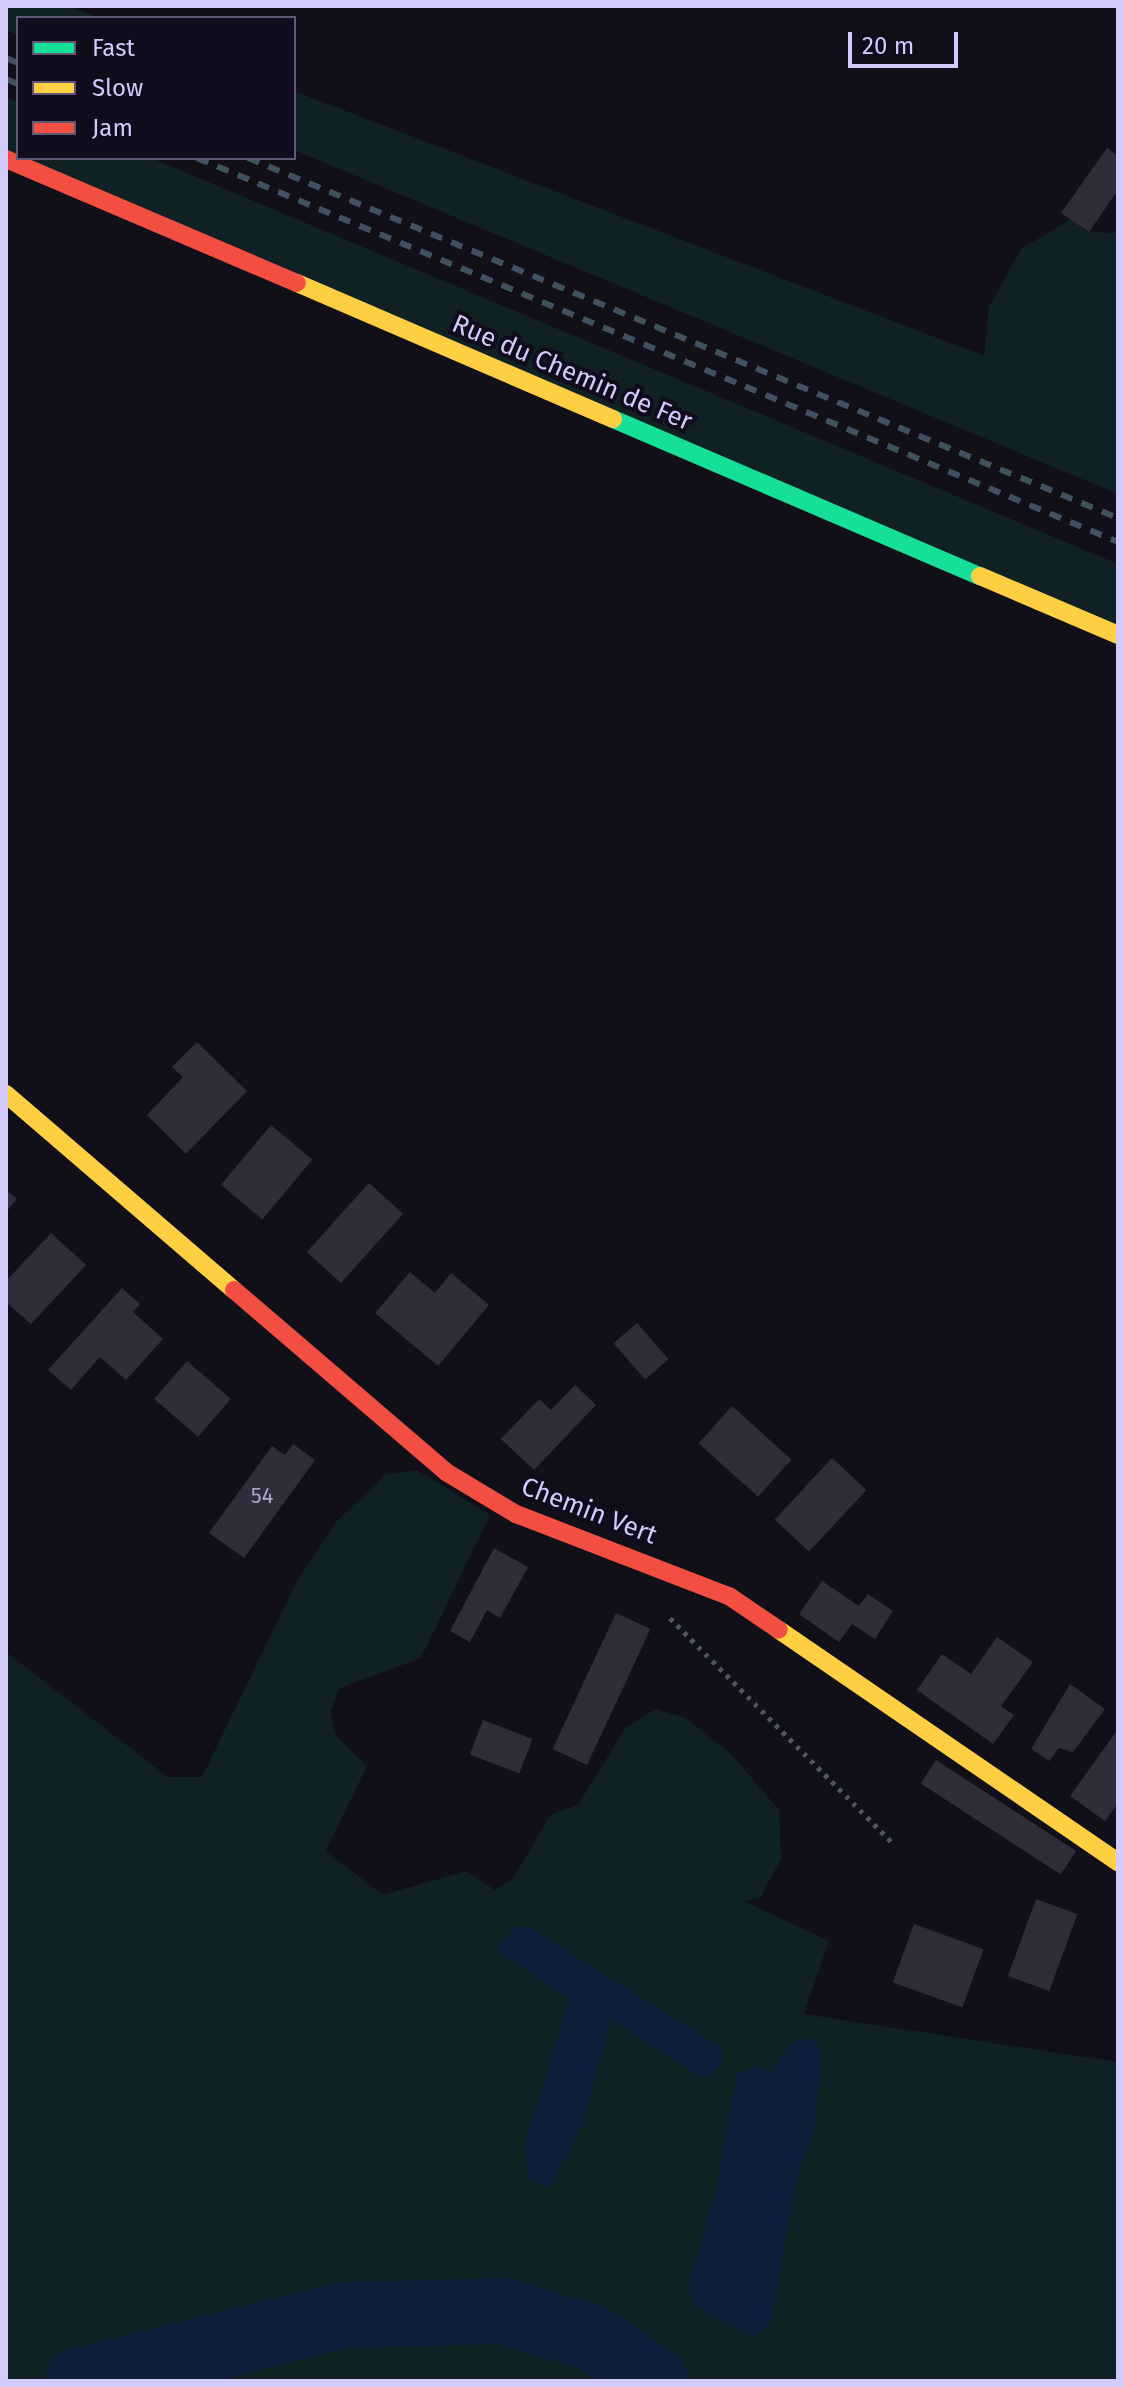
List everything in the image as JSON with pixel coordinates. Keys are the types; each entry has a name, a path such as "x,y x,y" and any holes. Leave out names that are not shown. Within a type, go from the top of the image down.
{"street":[{"name":"Rue du Chemin de Fer","path":"6,159 1118,635"},
{"name":"Chemin Vert","path":"6,1094 446,1472 516,1514 729,1596 1118,1862"}],"path":[{"path":"663,1614 895,1845"}],"shaded area":[{"path":"6,6 68,6 95,16 16,16 16,34 6,30"},
{"path":"296,92 984,356 989,307 1021,249 1071,219 1089,232 1118,233 1118,494 296,151"},
{"path":"6,97 16,101 16,160 156,160 1118,564 1118,635 6,159"},
{"path":"417,1470 490,1515 421,1658 340,1688 330,1712 336,1736 367,1766 326,1851 383,1895 466,1871 495,1890 513,1879 550,1815 578,1805 626,1727 656,1709 686,1718 732,1755 779,1810 781,1859 760,1898 744,1901 829,1941 804,2014 1118,2062 1118,2381 6,2381 6,1652 168,1777 202,1777 297,1581 337,1521 386,1474"}],"water":[{"path":"514,1927 529,1927 722,2048 723,2061 710,2076 699,2076 611,2019 582,2126 549,2188 529,2179 524,2147 570,1999 497,1950"},
{"path":"804,2038 817,2042 822,2054 815,2125 796,2181 771,2324 754,2337 697,2307 688,2288 716,2190 737,2073 756,2067 771,2073 791,2043"}],"building":[{"path":"1107,148 1118,156 1118,190 1089,232 1061,213"},
{"path":"197,1042 247,1091 186,1154 147,1115 183,1077 172,1067"},
{"path":"271,1125 312,1160 262,1219 221,1185"},
{"path":"369,1183 403,1214 341,1283 307,1252"},
{"path":"6,1190 17,1199 6,1212"},
{"path":"51,1233 86,1265 31,1324 6,1302 6,1281"},
{"path":"410,1272 435,1293 451,1273 489,1305 438,1366 375,1313"},
{"path":"122,1288 140,1304 133,1312 163,1339 126,1380 100,1357 71,1390 48,1370"},
{"path":"637,1323 668,1359 645,1380 614,1343"},
{"path":"187,1361 231,1399 198,1437 154,1399"},
{"path":"575,1385 596,1405 534,1470 501,1439 539,1399 551,1410"},
{"path":"732,1406 791,1460 758,1497 699,1443"},
{"path":"293,1444 315,1460 244,1558 209,1533 272,1446 285,1455"},
{"path":"832,1458 866,1490 809,1551 775,1519"},
{"path":"494,1548 528,1567 500,1618 487,1610 470,1642 450,1631"},
{"path":"822,1581 859,1606 868,1594 893,1611 875,1639 852,1624 839,1642 799,1614"},
{"path":"616,1613 650,1629 587,1765 553,1749"},
{"path":"997,1637 1033,1662 1001,1706 1014,1715 993,1744 917,1690 942,1654 971,1674"},
{"path":"1070,1684 1105,1709 1073,1752 1059,1748 1049,1761 1031,1749"},
{"path":"483,1720 532,1739 519,1774 470,1755"},
{"path":"1118,1729 1118,1803 1105,1821 1070,1796"},
{"path":"936,1760 1076,1851 1061,1874 921,1783"},
{"path":"1036,1899 1077,1914 1049,1991 1008,1976"},
{"path":"914,1924 984,1949 962,2008 893,1982"}],"waterway":[{"path":"78,2381 344,2315 503,2311 593,2338 656,2381"}],"railway":[{"path":"6,58 16,62"},
{"path":"6,79 16,83"},
{"path":"202,160 1118,542"},
{"path":"253,160 1118,518"}],"traffic: fast":[{"path":"613,419 980,576"}],"traffic: slow":[{"path":"297,283 613,419"},
{"path":"980,576 1118,635"},
{"path":"6,1094 234,1290"},
{"path":"779,1630 1118,1862"}],"traffic: jam":[{"path":"6,159 297,283"},
{"path":"234,1290 446,1472 516,1514 729,1596 779,1630"}]}
